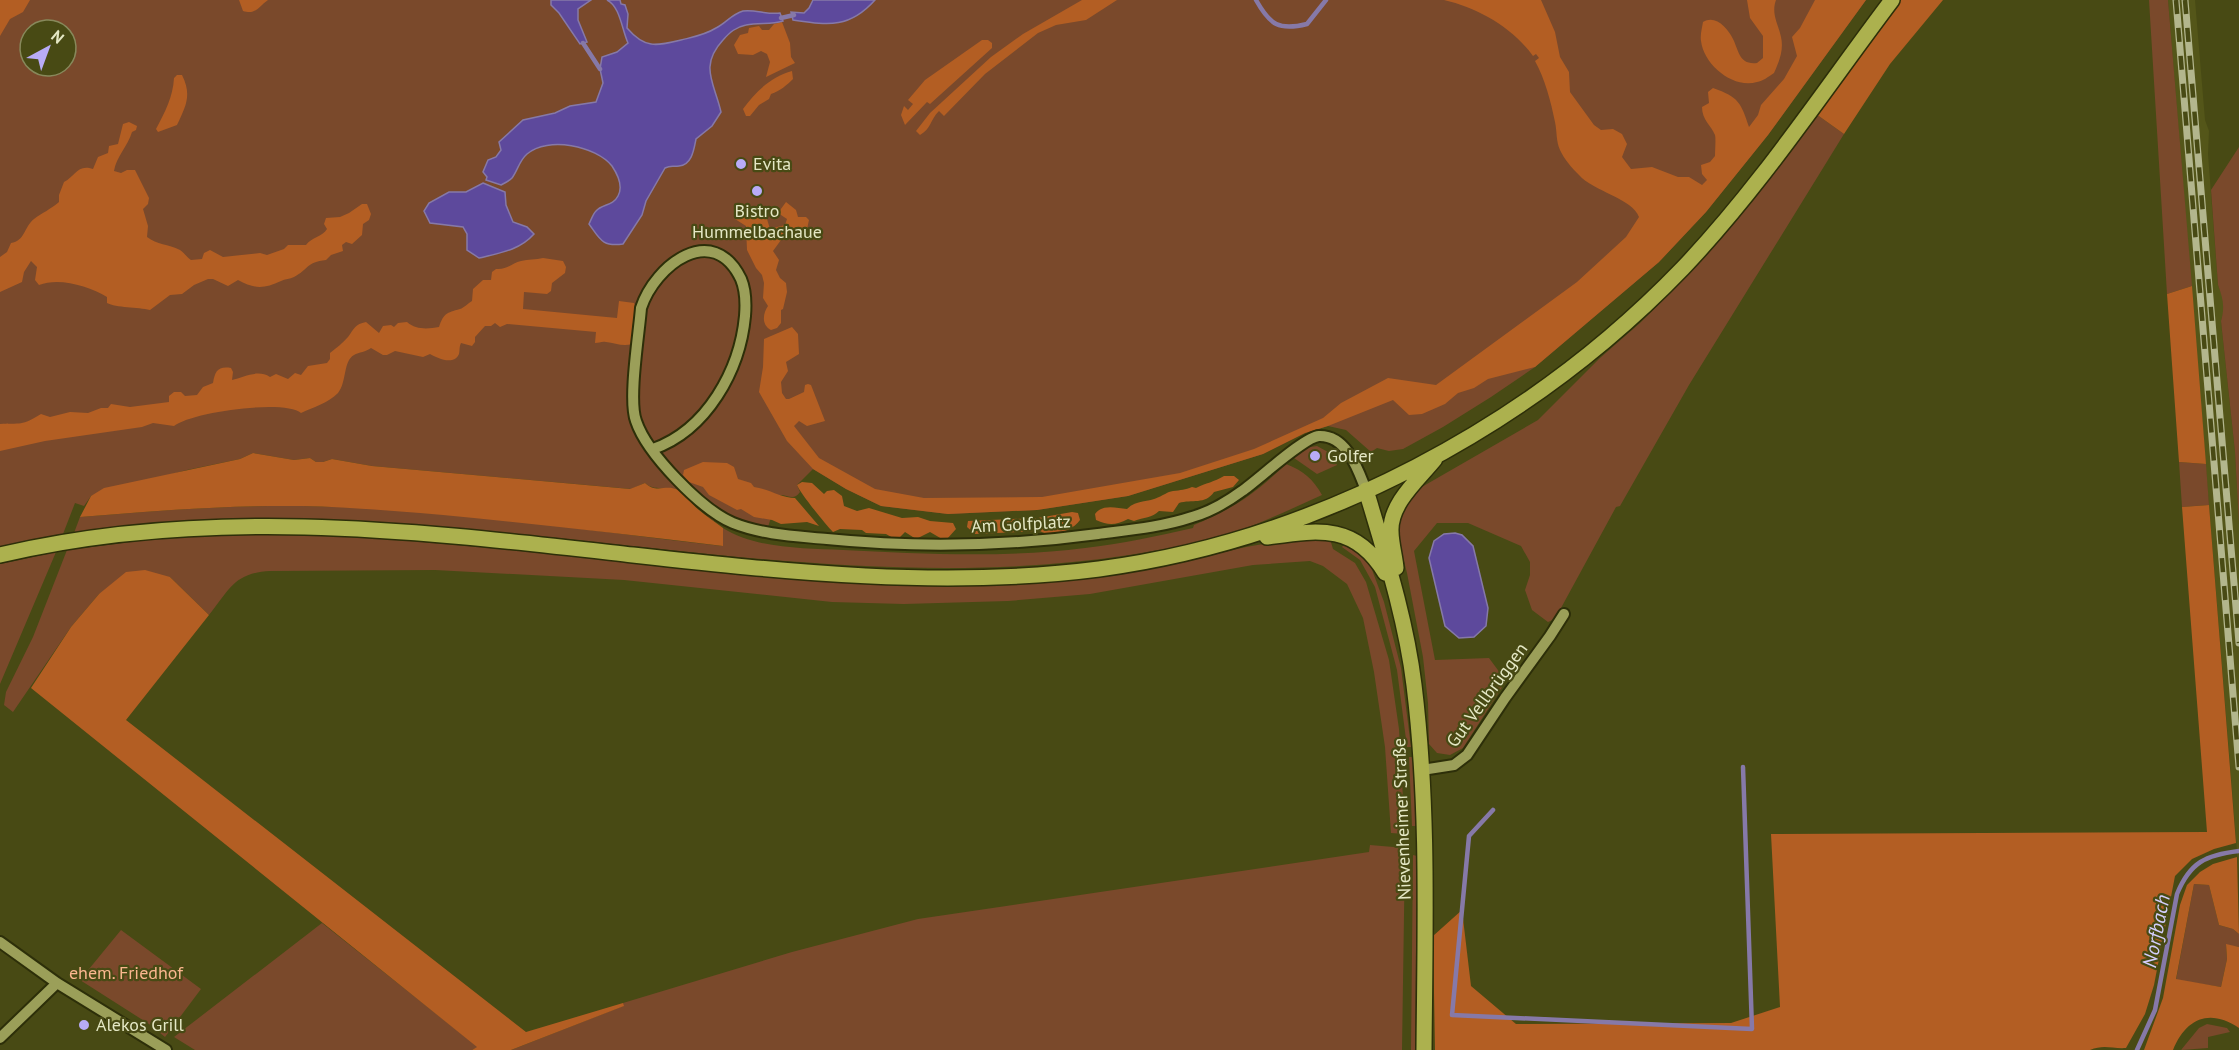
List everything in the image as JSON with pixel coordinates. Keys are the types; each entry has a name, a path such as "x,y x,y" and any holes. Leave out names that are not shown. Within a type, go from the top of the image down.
{"main road":[{"path":"0,555 55,544 153,530 258,525 456,535 798,572 884,577 966,577 1030,575 1099,569 1167,557 1235,541 1366,490 1438,456 1520,405 1582,360 1637,312 1719,228 1761,176 1892,0"},
{"path":"1394,589 1396,568 1391,529 1393,519 1401,501 1438,456"},
{"path":"1366,490 1394,589"},
{"path":"1235,541 1336,532 1356,541 1370,552 1394,589"},
{"name":"Nievenheimer Straße","path":"1394,589 1414,684 1422,770 1425,842 1424,1050"}],"street":[{"name":"Am Golfplatz","path":"653,449 674,440 692,426 708,408 731,370 743,331 746,301 741,280 731,265 719,256 704,251 691,252 672,264 649,291 641,308 634,411 638,426 653,449 683,486 711,510 730,522 776,533 915,545 1067,538 1128,531 1195,516 1227,501 1308,440 1322,436 1341,445 1351,456 1366,490"},
{"name":"Gut Vellbrüggen","path":"1422,770 1454,765 1467,755 1504,698 1564,614"},
{"path":"0,942 57,983 166,1050"},
{"path":"0,1038 57,983"}],"shaded area":[{"path":"0,0 30,0 23,12 10,19 0,36"},
{"path":"239,0 268,0 257,10 247,12 243,11"},
{"path":"551,0 591,0 578,9 578,20 587,42 580,44 551,5"},
{"path":"607,0 620,0 621,4 625,5 628,14 627,28 640,40 651,44 665,44 703,34 743,11 780,13 783,21 739,27 733,30 716,49 710,66 710,74 721,112 712,126 696,139 692,156 687,163 665,168 646,201 642,215 623,244 616,245 602,241 589,224 596,211 616,199 620,189 618,177 612,166 595,153 571,146 547,145 527,154 512,178 501,185 486,180 487,177 483,172 488,160 496,157 501,150 499,142 523,120 555,113 570,106 596,102 603,83 600,69 602,57 617,52 628,43 618,13"},
{"path":"813,0 875,0 856,16 837,23 793,20 791,12 804,13"},
{"path":"1082,0 1117,0 1086,20 1056,25 1038,33 985,74 944,116 939,111 924,133 920,135 916,131 930,113 991,57 1023,34"},
{"path":"1444,0 1541,0 1555,32 1560,57 1569,72 1570,92 1594,125 1601,130 1613,129 1622,134 1627,144 1622,157 1631,169 1652,167 1678,177 1689,177 1702,185 1707,180 1702,174 1701,165 1710,162 1715,156 1715,135 1702,112 1702,107 1709,103 1708,92 1713,88 1734,98 1741,106 1749,127 1758,115 1761,105 1784,79 1797,56 1792,37 1800,28 1815,0 1866,0 1768,135 1706,212 1659,262 1535,367 1488,379 1474,388 1458,393 1445,404 1422,414 1409,415 1393,400 1305,433 1263,454 1128,496 1037,510 948,514 881,506 813,469 787,441 759,392 764,339 792,327 798,334 799,354 786,362 788,371 781,382 782,393 786,399 789,399 804,392 805,385 811,385 825,421 807,426 799,421 794,426 819,458 875,489 924,498 1042,497 1180,473 1254,449 1323,418 1341,403 1388,378 1436,385 1577,282 1626,237 1639,217 1629,205 1585,181 1564,157 1558,144 1547,91 1535,61 1539,58 1536,54 1533,56 1515,36 1493,20 1469,8"},
{"path":"1747,0 1776,0 1775,14 1782,47 1774,73 1761,81 1748,83 1739,82 1721,73 1708,59 1701,39 1703,22 1716,21 1728,31 1740,56 1746,62 1757,63 1763,58 1763,36 1750,18"},
{"path":"1901,0 1943,0 1890,64 1844,134 1816,114"},
{"path":"2168,0 2195,0 2205,120 2209,131 2208,154 2218,285 2223,297 2224,310 2221,321 2235,452 2239,524 2239,876"},
{"path":"782,22 790,43 791,57 795,63 766,77 770,62 767,54 761,51 753,55 738,54 734,45 740,35 748,33 749,28 759,26 762,30 769,30 774,24"},
{"path":"982,40 992,43 992,48 930,104 927,102 905,125 901,115 904,106 908,110 913,104 908,100 925,80"},
{"path":"792,71 793,79 783,88 771,94 769,99 759,105 750,116 746,116 743,109 759,91 771,81"},
{"path":"182,75 187,89 185,106 177,125 158,132 156,129 168,104 174,78"},
{"path":"129,122 137,126 136,130 132,132 114,171 121,173 135,170 149,198 148,204 143,209 148,226 147,237 180,250 191,260 202,259 204,253 210,250 223,257 260,253 267,255 284,249 288,245 306,245 327,229 324,224 326,218 340,217 362,204 367,204 371,214 369,220 363,224 362,235 352,244 346,242 342,245 343,251 331,255 326,260 311,264 292,278 259,287 238,280 228,286 208,279 182,294 170,295 150,310 111,305 107,303 107,297 92,289 74,284 56,282 39,285 35,280 37,267 31,261 24,272 22,282 0,292 0,257 7,252 11,243 22,237 34,219 59,202 64,182 80,169 93,169 98,157 108,153 109,146 118,144 123,124"},
{"path":"483,183 505,192 506,205 513,222 527,227 534,234 516,247 479,258 467,250 467,234 463,227 430,223 424,211 429,203 449,192 466,192"},
{"path":"786,202 796,210 798,217 806,217 809,220 807,229 795,229 790,237 781,240 773,251 779,260 776,270 786,283 787,292 781,310 781,323 777,328 771,330 764,322 768,306 763,298 762,275 747,250 746,226 735,219 736,213 750,211 757,218 767,219 770,229 785,225 787,219 778,213"},
{"path":"543,258 563,261 566,267 565,273 552,283 551,291 547,294 524,292 523,309 617,318 619,301 634,303 632,344 595,343 596,332 507,324 500,327 495,323 485,326 475,337 472,346 461,343 459,354 453,360 445,360 430,354 423,357 395,351 383,355 371,348 356,354 348,362 338,393 301,413 277,407 238,409 199,416 174,426 153,423 142,427 45,441 0,451 0,424 17,424 41,414 50,417 70,412 88,413 108,408 111,404 130,407 169,402 169,396 174,392 181,392 185,396 197,395 203,387 213,383 216,372 223,368 231,368 232,380 256,374 270,377 276,374 288,379 295,373 301,375 308,366 327,363 330,353 346,339 353,329 366,322 379,333 383,326 394,327 398,323 407,322 418,328 439,327 446,314 472,301 473,289 483,280 491,280 492,272 496,269 521,261"},
{"path":"2192,286 2206,464 2179,462 2167,294"},
{"path":"253,453 294,460 310,458 316,462 323,462 332,459 372,466 630,489 645,483 655,488 672,488 680,491 699,510 723,528 723,546 478,518 337,507 219,507 80,517 91,496 104,488 240,459"},
{"path":"703,462 727,463 734,467 738,479 751,483 754,487 795,498 819,526 807,522 781,524 754,517 709,495 703,487 689,482 683,475 684,470"},
{"path":"1224,476 1234,476 1239,480 1233,487 1214,492 1207,499 1179,503 1173,512 1159,511 1134,521 1128,519 1112,524 1096,520 1095,514 1101,509 1110,507 1127,509 1139,502 1155,499 1171,491 1196,488"},
{"path":"802,482 812,483 824,494 834,490 842,496 844,506 857,511 869,508 902,518 918,517 930,521 953,523 956,529 947,539 942,539 930,532 916,539 905,532 899,538 893,538 886,534 866,533 862,530 840,529 833,532 799,489 797,485"},
{"path":"2209,505 2236,843 2214,849 2192,859 2175,876 2154,985 2145,1014 2126,1048 2104,1047 2090,1050 1435,1050 1433,936 1462,910 1471,986 1516,1024 1731,1023 1780,1007 1771,834 2207,832 2182,507"},
{"path":"1078,513 1080,520 1077,524 1062,532 1050,534 1040,531 975,534 967,527 968,521 1038,518"},
{"path":"1444,534 1462,535 1473,546 1488,608 1486,626 1474,637 1459,638 1445,626 1429,558 1434,541"},
{"path":"145,570 170,577 209,615 126,720 526,1032 623,1003 624,1006 511,1050 472,1050 477,1047 31,688 71,627 99,594 126,572"},
{"path":"2237,857 2239,934 2233,929 2219,925 2209,885 2194,884 2176,979 2221,987 2227,959 2226,944 2239,947 2239,1028 2218,1018 2200,1020 2185,1030 2173,1050 2144,1050 2163,998 2180,905 2187,885 2200,872 2213,864"}],"green space":[{"path":"0,0 1866,0 1768,135 1706,212 1659,262 1535,367 1443,427 1403,449 1389,451 1377,448 1371,452 1346,430 1328,426 1305,433 1263,454 1128,496 1037,510 948,514 881,506 813,469 797,485 800,492 795,497 778,495 768,527 743,521 722,511 714,521 676,491 649,486 645,483 631,489 372,466 332,459 323,462 316,462 310,458 294,460 253,453 240,459 187,470 91,496 84,506 75,503 63,534 0,547"},
{"path":"2149,0 2168,0 2192,286 2167,294"},
{"path":"1816,114 1844,134 1689,385 1620,506 1616,507 1555,619 1548,622 1532,610 1525,590 1530,575 1530,562 1521,546 1468,523 1437,523 1414,551 1435,660 1489,658 1506,681 1463,748 1450,755 1437,753 1429,744 1428,703 1423,657 1398,537 1400,521 1408,502 1420,488 1538,420 1600,358 1640,323 1723,235"},
{"path":"2239,147 2239,524 2235,452 2221,321 2223,303 2218,285 2211,190"},
{"path":"1317,446 1328,452 1337,465 1317,474 1294,458 1304,448"},
{"path":"2179,462 2206,464 2209,505 2182,507"},
{"path":"1286,464 1307,476 1322,495 1257,524 1205,541 1129,555 1026,566 924,568 821,563 718,555 476,530 316,520 235,520 155,524 74,533 80,517 218,507 302,506 460,515 722,546 723,528 750,540 797,548 934,554 1026,553 1139,540 1193,528 1194,525 1221,513 1243,499"},
{"path":"261,534 434,543 777,577 950,585 1028,583 1080,578 1169,565 1264,544 1330,539 1333,549 1355,563 1366,582 1389,660 1399,729 1405,834 1391,833 1385,747 1363,618 1347,584 1323,566 1310,561 1253,565 1090,594 1008,601 904,604 832,602 624,580 435,570 270,571 258,572 240,579 228,590 209,615 170,577 99,594 71,627 13,712 4,705 6,692 33,637 67,550 162,538"},
{"path":"1345,543 1363,556 1371,567 1384,602 1401,668 1411,747 1407,747 1397,670 1375,587 1360,560 1342,547"},
{"path":"56,552 0,684 0,564"},
{"path":"1409,757 1413,757 1417,826 1412,826"},
{"path":"1370,845 1405,848 1402,1050 511,1050 623,1006 623,1003 792,952 918,919 1369,852"},
{"path":"1413,855 1417,856 1415,1050 1411,1050"},
{"path":"2194,884 2209,885 2219,925 2233,929 2239,934 2239,947 2226,945 2227,959 2221,987 2176,980"},
{"path":"322,923 478,1047 472,1050 195,1050 174,1037"},
{"name":"ehem. Friedhof","path":"121,930 201,989 165,1037 149,1024 80,980"},
{"path":"2207,1024 2227,1028 2230,1032 2208,1037 2208,1048 2181,1050 2199,1028"}],"waterway":[{"path":"1256,0 1271,20 1276,24 1289,27 1307,24 1326,0"},
{"path":"781,18 794,15"},
{"path":"583,43 600,69"},
{"path":"1493,810 1469,836 1452,1015 1752,1029 1743,767"},
{"name":"Norfbach","path":"2137,1050 2155,1010 2177,894 2182,883 2200,862 2217,855 2239,851"}],"railway":[{"path":"2176,0 2239,767"},
{"path":"2185,0 2239,643"}],"place":[{"name":"Evita","path":"741,164"},
{"name":"Bistro Hummelbachaue","path":"757,191"},
{"name":"Golfer","path":"1315,456"},
{"name":"Alekos Grill","path":"84,1025"}]}
